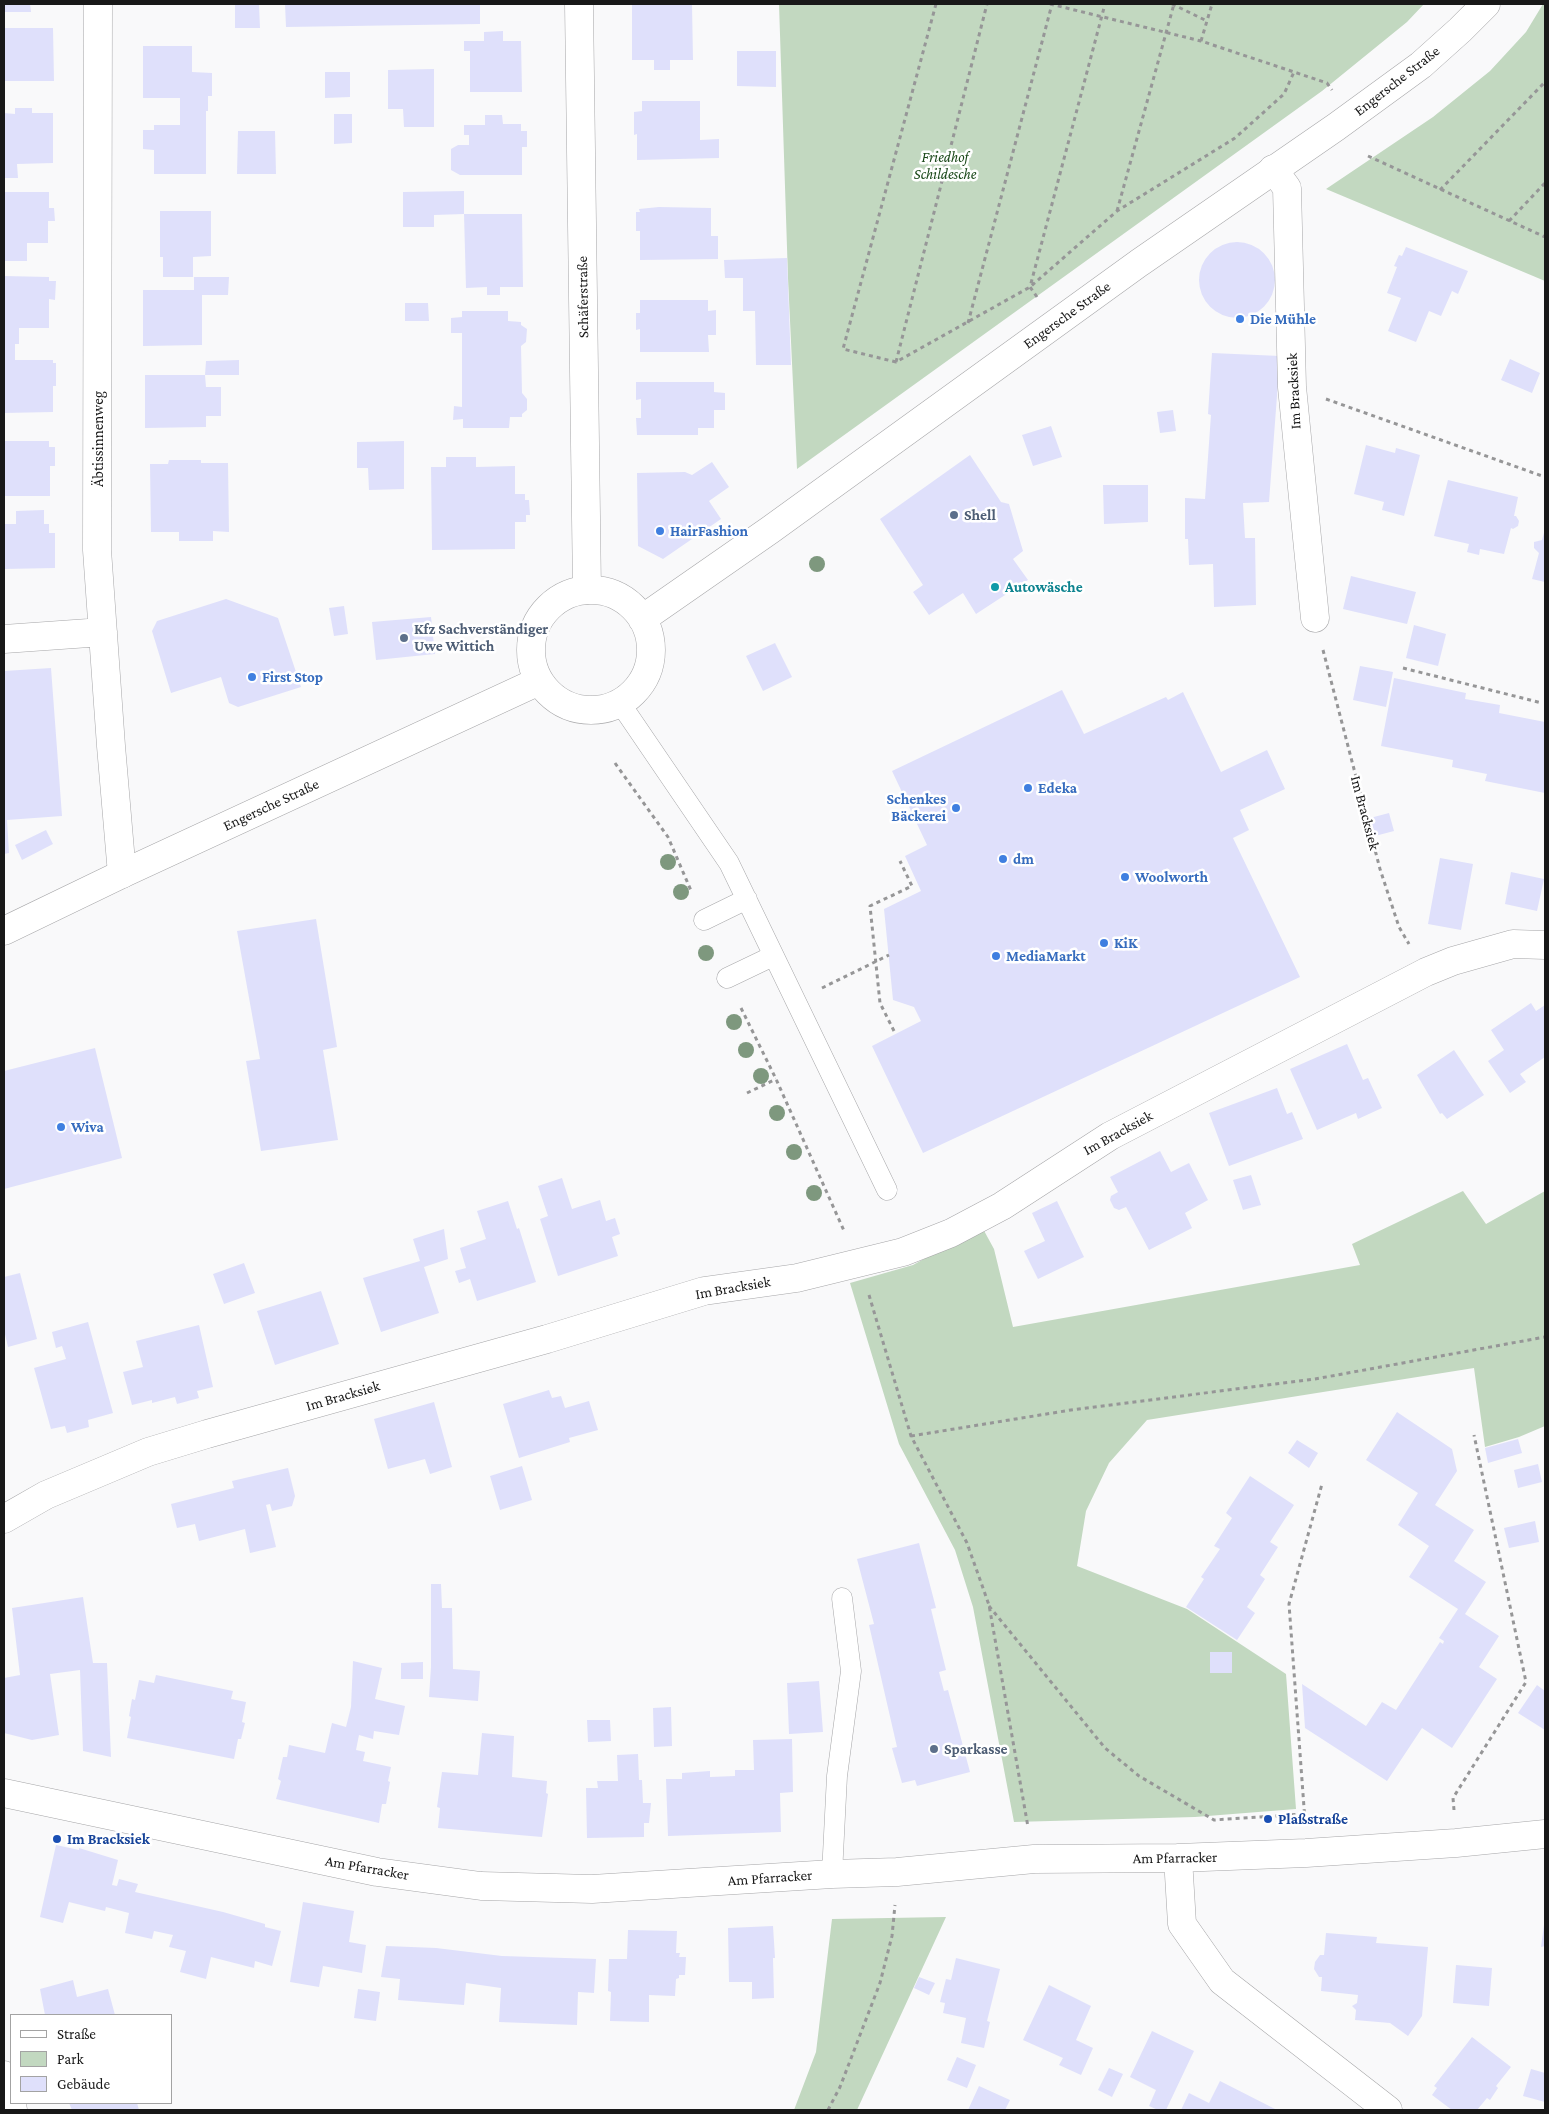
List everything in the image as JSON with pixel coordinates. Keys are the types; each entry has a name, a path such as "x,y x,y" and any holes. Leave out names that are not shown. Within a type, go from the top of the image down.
{"street":[{"name":"Äbtissinnenweg","path":"98,4 98,550 122,874"},
{"name":"Schäferstraße","path":"579,4 587,590"},
{"name":"Engersche Straße","path":"642,619 1273,169 1336,127 1421,64 1486,4"},
{"name":"Im Bracksiek","path":"1273,169 1287,188 1292,387 1315,618"},
{"path":"587,590 603,591 618,597 632,606 642,619 649,637 651,656 646,675 635,691 620,703 603,709 584,710 566,705 551,695 539,681 531,655 531,641 537,622 550,606 567,595 587,590"},
{"path":"4,639 103,632"},
{"name":"Engersche Straße","path":"4,932 122,874 539,681"},
{"name":"Im Bracksiek","path":"4,1520 46,1495 148,1452 207,1434 548,1339 704,1291 798,1278 903,1252 951,1233 1002,1206 1110,1136 1426,972 1454,960 1513,944 1545,945"},
{"name":"Am Pfarracker","path":"4,1793 377,1872 481,1886 592,1889 832,1874 897,1872 1034,1860 1178,1858 1306,1853 1456,1843 1545,1834"},
{"path":"1178,1858 1182,1924 1222,1981 1388,2110"},
{"path":"4,2075 10,2098"}],"lane":[{"path":"620,703 729,863 887,1190"},
{"path":"704,920 747,899"},
{"path":"727,978 773,956"},
{"path":"832,1874 838,1776 851,1671 842,1598"}],"path":[{"path":"936,4 844,350 896,362 1030,287 1116,211 1235,138 1284,94 1294,72"},
{"path":"896,362 986,4"},
{"path":"967,323 1051,4 1201,41 1327,83 1335,94"},
{"path":"1030,287 1105,4"},
{"path":"1116,211 1173,4 1207,21"},
{"path":"1201,41 1212,4"},
{"path":"1440,190 1545,82"},
{"path":"1368,156 1545,237"},
{"path":"1509,221 1545,183"},
{"path":"1292,387 1545,477"},
{"name":"Im Bracksiek","path":"1322,647 1380,869 1399,927 1426,972"},
{"path":"1403,668 1542,703"},
{"path":"615,763 668,837 695,900"},
{"path":"894,1031 880,1003 870,906 912,886 900,861"},
{"path":"817,991 889,956"},
{"path":"741,1008 776,1079 859,1264 911,1436 967,1543 988,1605 1034,1860"},
{"path":"746,1093 776,1079"},
{"path":"911,1436 1071,1410 1315,1379 1545,1337"},
{"path":"1456,1843 1453,1798 1526,1682 1474,1435"},
{"path":"1306,1853 1289,1604 1322,1484"},
{"path":"988,1605 1105,1748 1139,1776 1214,1820 1304,1814"},
{"path":"828,2110 840,2087 880,1983 892,1936 897,1872"}],"green space":[{"name":"Friedhof Schildesche","path":"779,4 1424,4 1407,22 1322,91 797,469 788,278"},
{"path":"1543,4 1545,4 1545,281 1326,189 1433,117 1490,71 1526,32"},
{"path":"1463,1191 1486,1224 1545,1191 1545,1426 1519,1437 1485,1447 1474,1368 1147,1420 1109,1463 1086,1511 1077,1566 1187,1609 1286,1674 1296,1809 1195,1817 1014,1822 973,1607 955,1550 899,1444 850,1283 913,1265 982,1227 994,1249 1013,1327 1360,1265 1352,1244"},
{"path":"946,1917 857,2110 794,2110 816,2052 832,1919"}],"building":[{"path":"4,4 30,4 31,12 4,12"},
{"path":"235,4 259,4 260,28 235,28"},
{"path":"285,4 480,4 480,24 286,27"},
{"path":"632,4 692,4 693,60 670,60 670,70 654,70 654,60 632,60"},
{"path":"4,28 53,28 54,81 4,81"},
{"path":"503,31 503,41 521,41 522,92 470,92 470,51 464,51 464,41 484,41 484,32"},
{"path":"143,46 192,46 192,72 212,73 212,96 208,96 208,111 206,111 206,174 154,174 154,150 143,149 143,130 154,130 154,125 180,125 180,98 143,98"},
{"path":"737,51 776,51 776,87 737,86"},
{"path":"434,69 434,127 404,127 403,109 388,109 388,70"},
{"path":"325,72 350,72 350,97 325,98"},
{"path":"642,101 700,101 700,140 719,139 719,158 637,160 637,134 634,135 634,112 642,111"},
{"path":"15,108 32,108 32,113 53,113 53,163 17,164 18,178 4,178 4,113 15,114"},
{"path":"334,114 352,114 352,143 334,144"},
{"path":"485,115 502,115 503,124 521,124 521,131 527,131 527,147 522,147 522,175 460,175 451,170 451,149 458,145 469,145 469,135 464,135 464,125 485,125"},
{"path":"238,131 275,131 276,174 237,174"},
{"path":"464,191 464,214 434,215 434,227 403,227 403,192"},
{"path":"4,192 49,192 49,208 54,208 55,221 48,221 48,243 27,243 27,261 4,261"},
{"path":"659,207 711,208 711,236 718,236 718,259 640,260 640,231 636,231 636,212 640,212 639,209"},
{"path":"160,211 211,211 211,256 193,257 193,277 163,277 163,257 160,257"},
{"path":"464,214 522,214 523,287 500,287 500,295 487,295 487,287 466,288"},
{"path":"1237,242 1252,245 1264,253 1272,265 1275,280 1272,295 1264,307 1252,315 1237,318 1222,315 1210,307 1202,295 1199,280 1202,265 1210,253 1222,245"},
{"path":"1406,247 1468,271 1458,294 1452,291 1441,316 1429,311 1416,342 1388,331 1401,298 1387,293 1397,267 1394,266 1399,255 1402,256"},
{"path":"787,258 791,365 756,365 755,311 743,311 743,278 725,278 724,260"},
{"path":"4,276 49,277 49,281 56,281 55,300 49,299 49,328 19,328 19,344 15,344 15,360 53,360 53,363 56,363 56,386 53,386 53,412 4,413"},
{"path":"194,277 229,277 228,295 202,295 202,345 143,346 143,290 194,290"},
{"path":"640,300 708,300 708,311 716,310 716,335 708,335 709,352 640,352 640,329 636,330 636,313 640,313"},
{"path":"405,303 428,303 429,321 405,321"},
{"path":"462,311 508,311 508,321 521,322 521,325 527,329 526,342 521,346 522,393 527,399 527,410 522,414 522,417 510,417 509,428 463,428 463,419 453,420 454,406 462,407 462,333 451,333 451,318 462,317"},
{"path":"1212,353 1280,356 1269,502 1243,503 1245,538 1255,538 1256,605 1214,607 1213,564 1189,565 1188,539 1185,539 1185,498 1205,499 1211,415 1208,414"},
{"path":"1510,359 1540,373 1532,393 1501,380"},
{"path":"239,360 239,375 205,375 206,361"},
{"path":"145,375 205,375 206,387 221,387 221,416 206,416 206,427 145,428"},
{"path":"636,382 714,382 714,392 725,393 725,410 714,410 714,428 698,428 698,435 637,435 636,418 641,418 641,399 636,400"},
{"path":"1173,410 1176,431 1160,433 1157,412"},
{"path":"1051,426 1062,457 1033,466 1022,435"},
{"path":"4,441 49,441 49,447 55,447 55,466 50,466 50,496 4,496"},
{"path":"404,441 404,489 369,490 368,468 357,468 357,442"},
{"path":"1366,445 1395,453 1396,448 1420,455 1404,516 1382,510 1384,502 1354,494"},
{"path":"970,455 1001,502 1009,504 1023,551 1013,559 1028,580 976,614 963,593 929,615 913,592 923,585 880,519"},
{"path":"446,457 476,457 476,467 515,466 515,494 525,494 525,500 529,500 530,515 526,515 526,522 515,522 515,549 432,550 431,467 446,467"},
{"path":"169,460 201,460 201,463 228,463 229,532 213,531 213,541 179,541 179,532 151,532 150,464 168,464"},
{"path":"712,462 729,487 709,501 721,519 663,559 638,546 637,473 685,472 692,475"},
{"path":"1448,480 1518,497 1514,516 1519,521 1518,526 1513,529 1511,528 1504,554 1480,549 1479,555 1467,552 1469,544 1434,536"},
{"path":"1103,485 1148,485 1148,522 1104,524"},
{"path":"44,510 44,524 49,524 49,533 55,533 55,568 4,569 4,524 16,524 16,511"},
{"path":"1545,529 1545,582 1532,579 1539,553 1534,548 1534,542 1542,540"},
{"path":"1351,576 1416,592 1407,624 1343,609"},
{"path":"226,599 278,618 301,687 238,707 229,703 221,677 171,693 152,631 157,621"},
{"path":"344,606 348,634 334,636 329,608"},
{"name":"Kfz Sachverständiger Uwe Wittich","path":"431,617 435,654 376,660 372,622"},
{"path":"1414,625 1446,634 1438,666 1406,658"},
{"path":"775,643 792,677 763,691 746,656"},
{"path":"1360,666 1393,672 1386,707 1353,700"},
{"path":"51,668 62,816 7,820 9,853 4,854 4,671"},
{"path":"1394,678 1466,693 1465,699 1500,705 1499,713 1545,722 1545,793 1485,781 1487,774 1452,767 1453,760 1381,746"},
{"path":"1062,690 1084,734 1166,697 1168,700 1183,692 1221,772 1267,750 1285,789 1240,810 1249,830 1233,838 1300,977 923,1153 872,1046 921,1021 914,1007 893,1000 884,909 921,891 905,856 927,845 892,771"},
{"path":"1389,813 1394,831 1375,836 1370,818"},
{"path":"46,830 53,844 22,860 15,845"},
{"path":"1440,858 1473,864 1461,930 1428,924"},
{"path":"1511,872 1544,879 1537,911 1505,904"},
{"path":"316,919 337,1047 323,1050 338,1140 261,1151 246,1061 260,1059 237,931"},
{"path":"1531,1003 1536,1011 1545,1005 1545,1057 1520,1074 1526,1082 1510,1093 1488,1061 1504,1050 1491,1030"},
{"path":"1347,1044 1363,1080 1368,1078 1382,1108 1358,1119 1356,1113 1317,1130 1290,1069"},
{"path":"95,1048 122,1158 4,1189 4,1071"},
{"path":"1454,1050 1484,1095 1447,1119 1442,1113 1440,1114 1417,1075"},
{"path":"1277,1088 1287,1114 1292,1112 1303,1139 1229,1166 1209,1113"},
{"path":"1160,1151 1171,1172 1189,1163 1208,1200 1185,1213 1192,1228 1149,1250 1126,1207 1119,1210 1114,1208 1110,1200 1111,1196 1118,1192 1110,1177"},
{"path":"1251,1175 1261,1205 1243,1210 1233,1180"},
{"path":"562,1178 572,1209 600,1200 606,1221 615,1218 620,1234 612,1237 618,1256 558,1276 540,1219 548,1216 538,1186"},
{"path":"508,1201 517,1229 519,1228 536,1282 477,1301 470,1279 459,1283 455,1271 466,1268 460,1248 486,1239 477,1211"},
{"path":"1057,1201 1084,1257 1038,1279 1024,1251 1045,1241 1032,1213"},
{"path":"444,1229 448,1259 424,1267 439,1313 381,1332 363,1278 420,1261 413,1239"},
{"path":"244,1263 255,1293 224,1304 213,1274"},
{"path":"20,1273 37,1339 8,1347 4,1330 4,1277"},
{"path":"321,1291 339,1344 275,1365 257,1311"},
{"path":"88,1322 113,1413 88,1420 89,1427 67,1433 65,1426 51,1429 34,1368 66,1359 62,1346 56,1348 52,1332"},
{"path":"199,1325 213,1387 197,1391 199,1398 177,1404 175,1397 152,1403 152,1400 132,1405 123,1372 143,1367 136,1341"},
{"path":"549,1390 552,1398 561,1396 565,1408 589,1401 598,1430 569,1438 570,1442 519,1458 503,1404"},
{"path":"434,1402 452,1467 430,1474 425,1459 388,1469 374,1419"},
{"path":"1397,1412 1452,1449 1457,1471 1435,1505 1474,1530 1454,1561 1486,1582 1465,1614 1499,1636 1479,1667 1497,1679 1452,1748 1422,1728 1387,1781 1305,1728 1302,1684 1366,1726 1382,1702 1396,1710 1440,1642 1443,1644 1444,1641 1439,1638 1458,1609 1409,1577 1429,1546 1398,1525 1418,1493 1366,1460"},
{"path":"1518,1439 1522,1453 1488,1463 1485,1448"},
{"path":"1297,1440 1318,1453 1309,1468 1288,1453"},
{"path":"1538,1464 1542,1482 1518,1488 1514,1470"},
{"path":"522,1466 532,1500 500,1510 490,1476"},
{"path":"288,1468 295,1496 292,1506 272,1511 270,1504 266,1505 276,1547 250,1553 245,1529 199,1541 195,1524 177,1528 171,1504 234,1488 232,1481"},
{"path":"1250,1476 1294,1505 1270,1542 1278,1547 1260,1575 1265,1579 1247,1607 1255,1613 1237,1640 1186,1607 1204,1579 1201,1577 1220,1549 1214,1546 1232,1518 1226,1513"},
{"path":"1535,1521 1539,1542 1509,1548 1504,1528"},
{"path":"919,1543 936,1608 931,1609 946,1670 939,1672 944,1691 948,1690 970,1772 917,1786 915,1780 902,1783 892,1748 897,1747 869,1625 874,1624 857,1559"},
{"path":"431,1584 441,1584 442,1608 452,1608 453,1669 480,1671 478,1701 429,1697"},
{"path":"83,1597 93,1663 107,1663 111,1757 83,1751 80,1670 50,1674 59,1735 32,1740 4,1733 4,1678 20,1675 12,1608"},
{"path":"1210,1652 1232,1652 1232,1673 1210,1673"},
{"path":"353,1661 382,1668 375,1699 405,1706 399,1735 374,1731 373,1739 359,1735 356,1750 365,1752 363,1761 391,1767 386,1804 382,1804 379,1823 276,1799 281,1781 278,1779 283,1757 287,1757 289,1745 325,1753 332,1723 346,1727 351,1707"},
{"path":"423,1662 423,1679 401,1679 401,1663"},
{"path":"156,1675 233,1691 231,1699 246,1702 242,1722 245,1723 241,1739 238,1739 234,1759 127,1738 132,1699 135,1700 139,1680 154,1683"},
{"path":"819,1681 823,1732 789,1734 787,1683"},
{"path":"1537,1685 1545,1691 1545,1730 1518,1713"},
{"path":"671,1707 672,1746 654,1747 653,1708"},
{"path":"587,1720 610,1720 611,1741 588,1742"},
{"path":"482,1733 514,1736 512,1777 547,1781 546,1793 548,1794 542,1837 438,1828 440,1808 437,1807 442,1772 478,1775"},
{"path":"792,1739 793,1792 780,1793 781,1832 668,1836 666,1779 682,1779 682,1773 710,1771 710,1777 735,1776 735,1770 754,1770 753,1740"},
{"path":"638,1754 639,1780 642,1780 643,1803 651,1803 649,1823 644,1823 644,1837 587,1838 586,1788 598,1788 597,1781 618,1781 617,1755"},
{"path":"56,1845 79,1850 79,1848 118,1860 112,1885 117,1886 119,1879 138,1884 135,1892 223,1912 265,1924 265,1927 281,1931 272,1966 255,1961 254,1968 211,1957 206,1979 180,1972 186,1951 169,1947 173,1935 154,1931 152,1939 125,1933 129,1913 106,1907 105,1911 69,1902 63,1923 40,1917"},
{"path":"303,1902 354,1911 349,1942 366,1945 362,1973 323,1966 319,1987 290,1982"},
{"path":"1544,1925 1545,1946 1541,1947"},
{"path":"773,1926 775,1958 773,1958 774,1998 752,1999 752,1982 729,1982 728,1928"},
{"path":"628,1930 677,1931 676,1953 680,1953 679,1957 686,1957 685,1975 679,1975 679,1978 676,1979 675,1996 649,1995 649,2022 610,2021 611,1992 608,1991 609,1959 627,1959"},
{"path":"1326,1933 1377,1937 1376,1943 1428,1947 1422,2016 1408,2036 1390,2023 1355,2020 1356,2010 1352,2006 1357,2003 1358,1995 1321,1991 1322,1977 1319,1977 1314,1969 1315,1962 1320,1955 1324,1955"},
{"path":"386,1946 436,1948 502,1956 596,1959 594,1993 578,1992 577,2025 499,2022 501,1988 466,1983 464,2005 398,2000 400,1979 381,1977"},
{"path":"956,1958 1000,1969 987,2021 990,2022 984,2048 961,2043 966,2018 943,2013 945,2003 940,2002 946,1979 951,1980"},
{"path":"1456,1965 1492,1968 1489,2006 1453,2003"},
{"path":"919,1977 935,1983 929,1995 914,1988"},
{"path":"73,1980 77,1997 108,1989 115,2014 45,2014 40,1989"},
{"path":"1049,1985 1091,2006 1076,2040 1093,2048 1081,2075 1059,2065 1063,2058 1023,2040"},
{"path":"358,1989 380,1992 376,2021 354,2018"},
{"path":"1152,2031 1194,2051 1166,2110 1158,2110 1149,2106 1156,2090 1130,2077"},
{"path":"1472,2037 1511,2067 1496,2086 1498,2088 1490,2100 1487,2098 1477,2110 1452,2110 1432,2095 1437,2088 1434,2086"},
{"path":"957,2057 976,2065 967,2088 947,2080"},
{"path":"1109,2068 1123,2074 1112,2097 1098,2090"},
{"path":"1531,2069 1545,2073 1545,2102 1523,2096"},
{"path":"1220,2081 1277,2110 1181,2110 1189,2093 1209,2103"},
{"path":"979,2086 1010,2100 1005,2110 968,2110"},
{"path":"69,2104 137,2104 139,2110 72,2110"}],"place":[{"name":"Die Mühle","path":"1240,319"},
{"name":"Shell","path":"954,515"},
{"name":"HairFashion","path":"660,531"},
{"name":"Autowäsche","path":"995,587"},
{"name":"Kfz Sachverständiger Uwe Wittich","path":"404,638"},
{"name":"First Stop","path":"252,677"},
{"name":"Edeka","path":"1028,788"},
{"name":"Schenkes Bäckerei","path":"956,808"},
{"name":"dm","path":"1003,859"},
{"name":"Woolworth","path":"1125,877"},
{"name":"KiK","path":"1104,943"},
{"name":"MediaMarkt","path":"996,956"},
{"name":"Wiva","path":"61,1127"},
{"name":"Sparkasse","path":"934,1749"},
{"name":"Plaßstraße","path":"1268,1819"},
{"name":"Im Bracksiek","path":"57,1839"}]}
